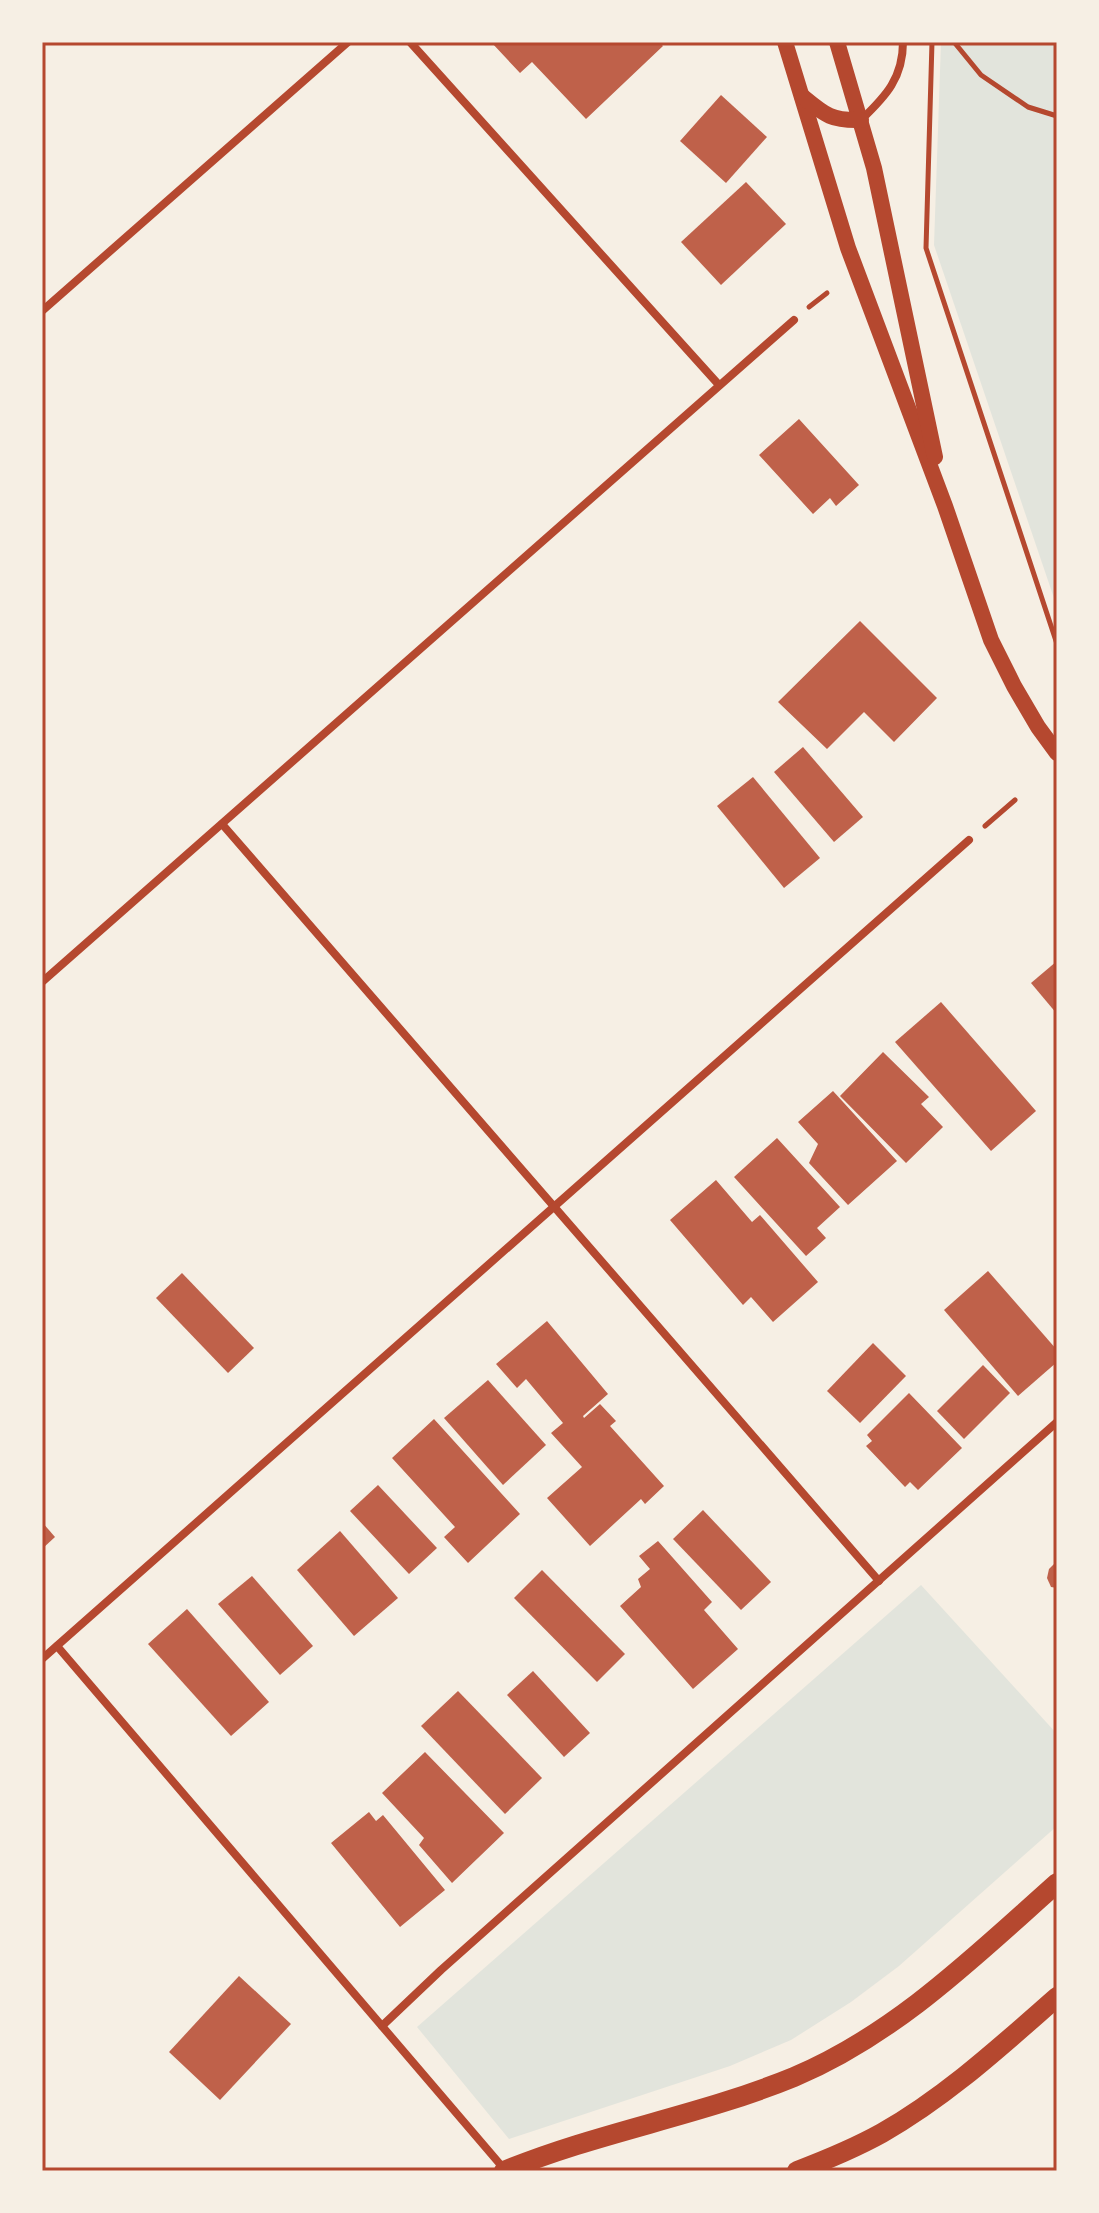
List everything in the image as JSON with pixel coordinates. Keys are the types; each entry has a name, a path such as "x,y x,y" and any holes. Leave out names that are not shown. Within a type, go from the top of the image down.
{"main road":[{"path":"785,42 848,248 945,506 991,640 1022,700 1057,753"},
{"path":"837,42 880,191 945,506"},
{"path":"801,95 820,111 840,120 861,120"},
{"path":"505,2171 591,2140 681,2117 746,2096 845,2053 934,1992 1057,1883"},
{"path":"797,2171 882,2133 935,2099 978,2067 1057,1997"}],"street":[{"path":"42,311 348,42"},
{"path":"410,42 719,385"},
{"path":"861,120 885,97 898,74 903,42"},
{"path":"42,982 794,320"},
{"path":"222,824 879,1581"},
{"path":"42,1659 969,840"},
{"path":"382,2026 1057,1422"},
{"path":"57,1646 505,2171"}],"path":[{"path":"932,42 926,248 1057,644"},
{"path":"954,42 981,75 1028,107 1057,116"},
{"path":"969,840 1015,800"}],"shaded area":[{"path":"941,42 1057,42 1057,607 934,245"},
{"path":"921,1585 1057,1734 1057,1826 899,1966 851,2002 791,2040 730,2066 509,2139 417,2027"}],"building":[{"path":"491,42 659,42 663,46 586,119 532,62 520,73"},
{"path":"721,95 767,137 726,183 680,141"},
{"path":"746,182 786,224 721,285 681,242"},
{"path":"799,419 859,485 836,506 830,498 813,514 759,455"},
{"path":"860,621 937,698 894,742 864,712 827,749 778,702"},
{"path":"803,747 863,817 834,842 774,772"},
{"path":"753,777 820,858 784,888 717,806"},
{"path":"1057,961 1057,1014 1031,983"},
{"path":"941,1002 1036,1111 991,1151 895,1042"},
{"path":"883,1052 929,1097 921,1104 943,1127 906,1163 840,1096"},
{"path":"833,1091 897,1161 848,1205 809,1163 818,1144 798,1122"},
{"path":"777,1138 840,1207 817,1228 826,1238 806,1256 734,1177"},
{"path":"716,1180 752,1222 760,1215 818,1282 773,1322 751,1297 743,1305 670,1220"},
{"path":"988,1271 1057,1350 1057,1362 1018,1396 944,1310"},
{"path":"182,1273 254,1348 228,1373 156,1298"},
{"path":"547,1321 608,1394 584,1418 600,1404 616,1421 610,1426 664,1486 645,1504 641,1499 590,1546 547,1498 582,1467 551,1433 563,1423 526,1379 517,1388 496,1364"},
{"path":"873,1343 906,1376 860,1423 827,1391"},
{"path":"983,1365 1010,1393 964,1439 937,1411"},
{"path":"488,1380 546,1445 503,1485 444,1418"},
{"path":"909,1393 962,1448 918,1490 910,1482 905,1487 866,1446 872,1441 867,1435"},
{"path":"434,1419 520,1514 468,1563 444,1537 455,1527 392,1458"},
{"path":"378,1485 437,1548 409,1574 350,1511"},
{"path":"703,1510 771,1582 741,1610 673,1539"},
{"path":"42,1522 55,1537 42,1549"},
{"path":"340,1531 398,1598 354,1636 297,1570"},
{"path":"658,1541 712,1602 704,1610 738,1649 693,1689 620,1606 641,1587 638,1579 650,1569 639,1556"},
{"path":"1054,1564 1057,1564 1057,1588 1051,1587 1047,1578"},
{"path":"542,1570 625,1654 597,1682 514,1598"},
{"path":"252,1576 313,1646 280,1675 218,1604"},
{"path":"187,1609 269,1702 231,1736 148,1644"},
{"path":"533,1671 590,1733 564,1757 507,1695"},
{"path":"458,1691 542,1778 505,1814 421,1726"},
{"path":"425,1752 504,1833 452,1883 419,1845 424,1838 382,1793"},
{"path":"369,1812 376,1821 383,1815 445,1890 400,1927 331,1843"},
{"path":"239,1976 291,2024 220,2100 169,2052"}]}
